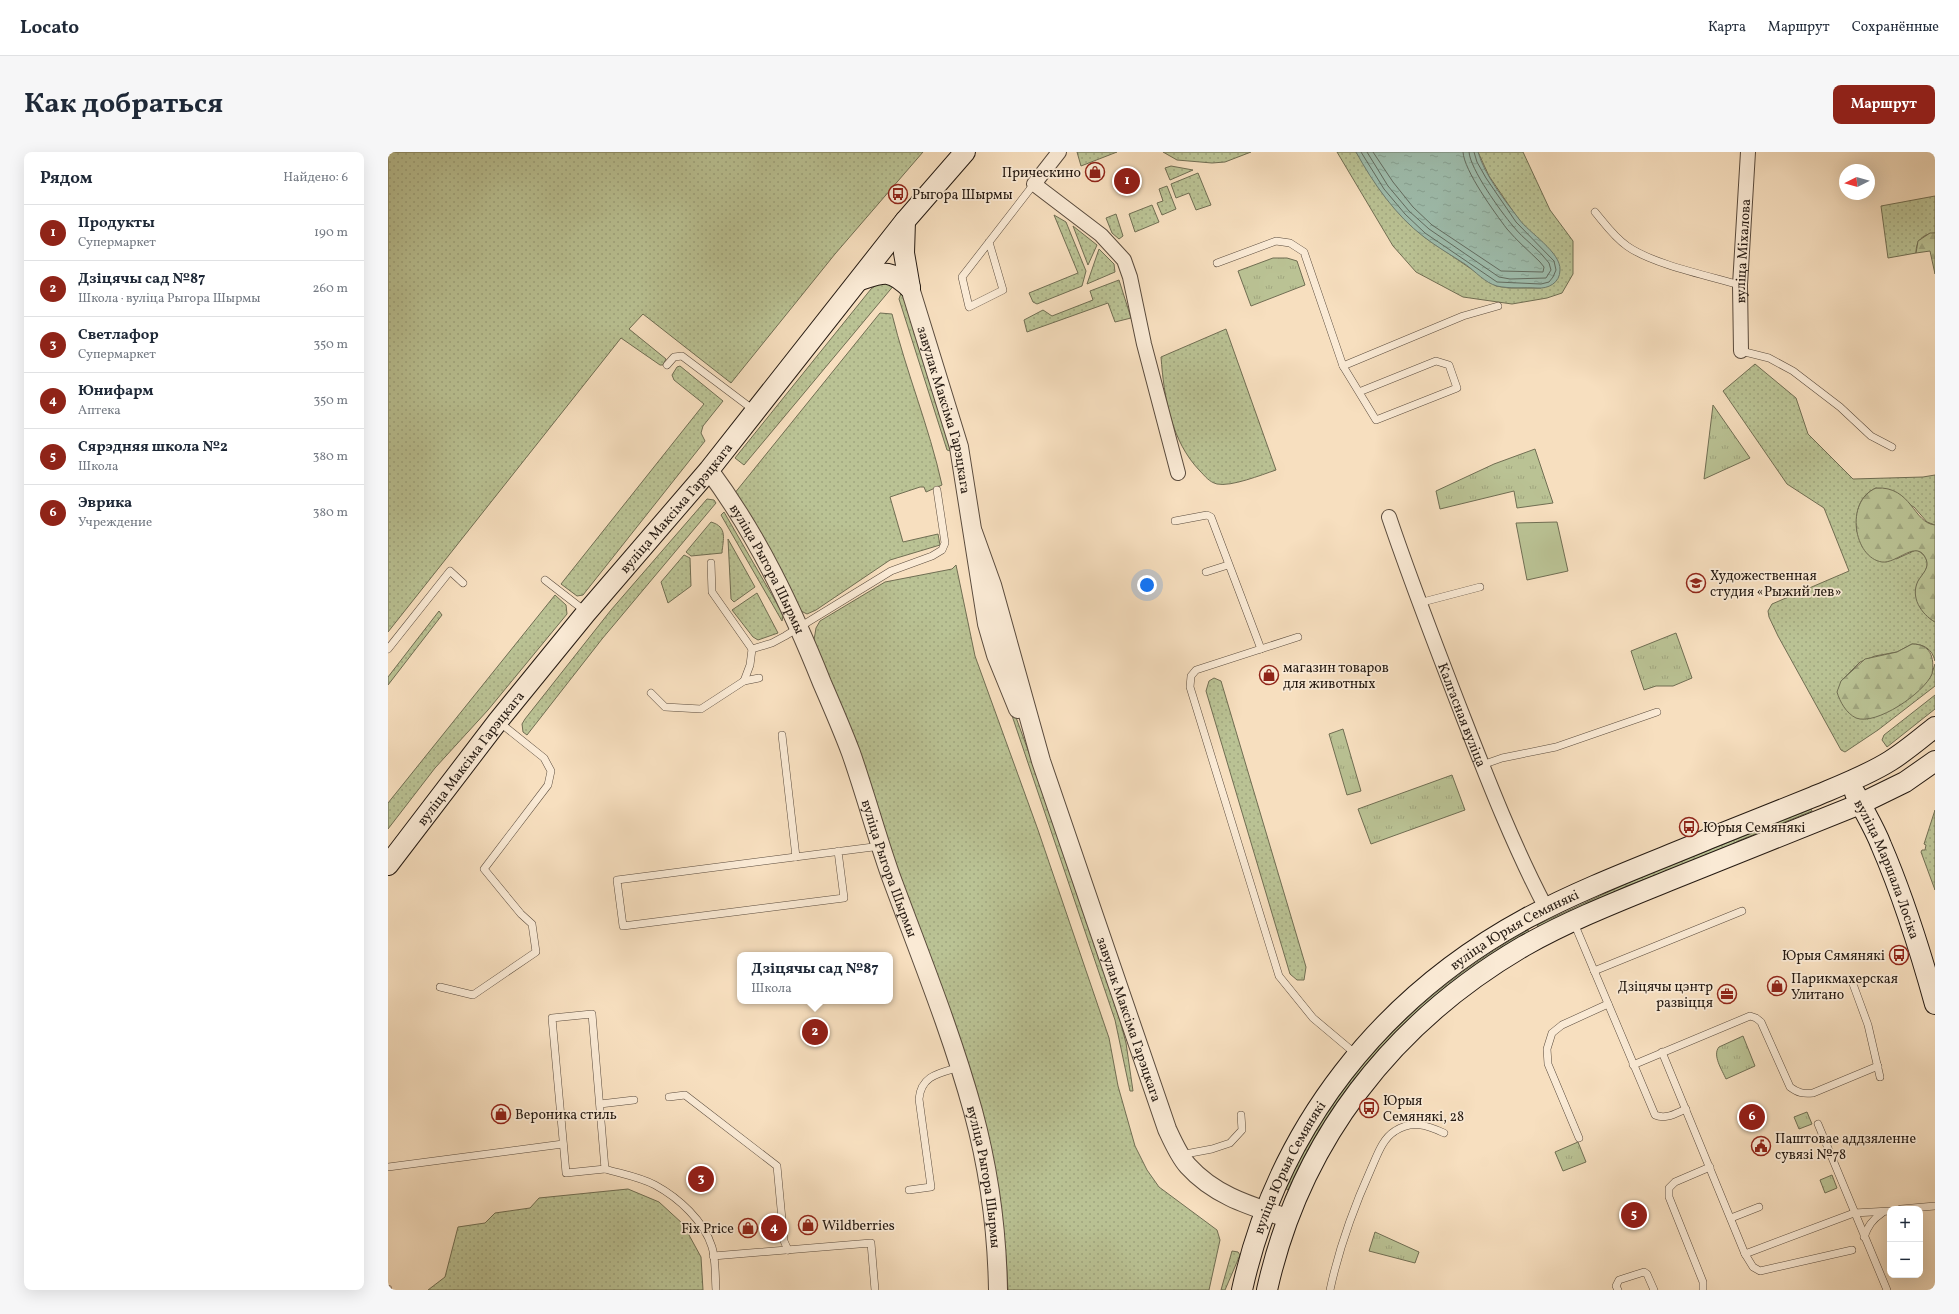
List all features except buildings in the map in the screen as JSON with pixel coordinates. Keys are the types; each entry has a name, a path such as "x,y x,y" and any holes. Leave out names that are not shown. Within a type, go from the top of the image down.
{"main road":[{"name":"вуліца Максіма Гарэцкага","path":"388,865 498,721 586,613 709,470 905,221 965,152"},
{"path":"905,221 904,253 910,288"},
{"path":"860,280 880,274 889,274 898,277 910,288"},
{"name":"вуліца Юрыя Семянякі","path":"1242,1290 1253,1245 1265,1211 1300,1134 1318,1105 1357,1055 1399,1011 1444,972 1505,930 1546,908 1606,881 1849,782 1889,762 1935,727"},
{"name":"вуліца Юрыя Семянякі","path":"1267,1290 1276,1252 1287,1218 1309,1168 1333,1125 1363,1084 1400,1042 1427,1015 1484,972 1525,946 1573,921 1860,804 1905,782 1935,761"},
{"name":"вуліца Маршала Лосіка","path":"1849,782 1881,843 1920,948 1935,1004"}],"street":[{"path":"1059,152 1034,184 1101,235 1124,260 1130,278 1144,344 1178,473"},
{"name":"вуліца Міхалова","path":"1741,351 1740,285 1748,152"},
{"name":"завулак Максіма Гарэцкага","path":"910,288 955,432 987,624 1012,696 1041,761 1167,1129 1180,1155 1188,1166 1218,1192 1265,1211 1287,1218"},
{"name":"вуліца Рыгора Шырмы","path":"709,470 728,496 759,546 799,627 850,751 881,846 960,1067 974,1114 988,1179 997,1240 998,1290"},
{"name":"Калгасная вуліца","path":"1389,517 1419,602 1482,765 1524,865 1546,908"}],"lane":[{"path":"989,242 1003,290 970,307 962,277 989,242 1034,184"},
{"path":"1595,212 1609,229 1627,246 1638,252 1650,258 1740,285"},
{"path":"1217,263 1276,241 1290,243 1304,252 1343,366 1376,420 1457,388 1449,365 1436,361 1359,392"},
{"path":"1343,366 1463,316 1498,306"},
{"path":"1741,351 1768,358 1793,371 1840,407 1871,436 1892,447"},
{"path":"667,365 674,357 682,356 755,411"},
{"path":"752,649 772,643 891,571 932,556 942,550 945,543 937,490"},
{"path":"1175,521 1207,515 1211,517 1261,649"},
{"path":"711,563 712,592 752,649 750,665 744,681"},
{"path":"1206,572 1228,565"},
{"path":"388,649 450,571 463,583"},
{"path":"545,580 586,613"},
{"path":"1419,602 1480,587"},
{"path":"1298,637 1196,670 1191,676 1190,687 1279,976 1313,1018 1357,1055"},
{"path":"651,693 665,707 701,709 744,681 759,678"},
{"path":"1482,765 1502,758 1556,747 1657,712"},
{"path":"440,987 473,995 536,952 532,924 521,914 484,870 548,785 551,771 544,758 498,721"},
{"path":"782,735 796,857"},
{"path":"838,851 844,898 623,926 617,880 838,851 881,846"},
{"path":"1594,970 1742,912"},
{"path":"1573,921 1655,1115 1660,1118 1667,1117 1686,1109"},
{"path":"1853,984 1868,1024 1880,1077"},
{"path":"1579,1138 1548,1064 1547,1049 1552,1033 1562,1025 1608,1004"},
{"path":"606,1169 592,1014 552,1018 566,1173 606,1169 655,1185 672,1196 691,1213 704,1229 712,1247 716,1290"},
{"path":"1633,1065 1750,1016 1761,1022 1790,1087 1796,1092 1804,1094 1813,1093 1878,1066"},
{"path":"1662,1052 1745,1254 1753,1267 1760,1271 1768,1270 1852,1250"},
{"path":"909,1190 931,1187 919,1099 919,1089 924,1081 960,1067"},
{"path":"669,1097 685,1095 777,1166 784,1241 788,1250"},
{"path":"600,1104 634,1100"},
{"path":"1180,1155 1212,1149 1230,1143 1242,1130 1242,1115"},
{"path":"1818,1124 1887,1290"},
{"path":"1330,1290 1340,1247 1353,1210 1386,1140 1396,1130 1408,1125 1424,1125 1444,1133"},
{"path":"388,1168 563,1144"},
{"path":"1703,1290 1703,1282 1669,1197 1669,1188 1675,1182 1710,1167"},
{"path":"1923,1207 1935,1206"},
{"path":"1731,1218 1759,1207"},
{"path":"1745,1254 1854,1212 1887,1212"},
{"path":"1864,1237 1868,1226 1873,1219 1887,1212"},
{"path":"713,1256 871,1242 875,1290"},
{"path":"1618,1290 1616,1286 1619,1280 1644,1272 1647,1274 1654,1290"}],"green space":[{"path":"388,152 923,152 835,254 731,383 643,314 629,329 666,359 663,365 660,365 621,338 388,632"},
{"path":"1077,152 1117,152 1081,166"},
{"path":"1163,152 1251,152 1225,162 1212,163 1177,160"},
{"path":"1337,152 1356,152 1381,191 1403,217 1423,236 1496,286 1509,288 1541,288 1533,235 1519,220 1489,176 1478,152 1523,152 1550,210 1573,241 1573,274 1562,293 1547,298 1512,304 1463,297 1416,272 1393,246"},
{"path":"1171,166 1193,170 1170,180 1165,168"},
{"path":"1198,173 1211,205 1196,210 1189,193 1176,198 1171,184"},
{"path":"1167,186 1176,209 1162,215 1157,203 1163,201 1159,189"},
{"path":"1935,196 1935,233 1927,235 1921,239 1917,245 1916,253 1888,258 1881,206"},
{"path":"1152,205 1159,222 1135,232 1129,214"},
{"path":"1116,214 1123,236 1119,239 1112,233 1106,218"},
{"path":"1054,215 1066,222 1086,271 1082,286 1037,304 1033,302 1029,293 1078,273"},
{"path":"1073,226 1097,245 1088,265"},
{"path":"1930,233 1935,233 1935,274 1930,251 1916,253 1918,241"},
{"path":"1099,249 1114,264 1115,272 1087,284"},
{"path":"1273,258 1287,258 1297,261 1305,285 1251,306 1238,271"},
{"path":"1119,280 1131,318 1115,322 1108,303 1027,332 1024,320 1043,310 1052,316 1093,300 1090,291"},
{"path":"879,283 895,284 744,465 735,458 871,289"},
{"path":"904,292 951,451 947,450 899,299 901,293"},
{"path":"880,313 892,314 931,442 942,485 926,492 924,487 920,487 890,497 903,542 938,534 940,545 890,560 816,610 807,614 799,610 734,494"},
{"path":"1226,329 1276,470 1230,484 1217,484 1207,479 1190,459 1182,446 1167,403 1161,357"},
{"path":"1755,364 1796,398 1808,434 1853,479 1923,477 1935,475 1935,525 1927,522 1914,507 1876,488 1865,496 1859,506 1857,512 1857,532 1896,559 1916,550 1921,552 1926,558 1927,563 1925,572 1919,580 1916,592 1919,604 1925,614 1935,622 1935,661 1930,650 1924,646 1912,644 1897,652 1875,656 1860,662 1841,681 1867,719 1900,705 1931,676 1935,664 1935,686 1878,730 1845,752 1841,750 1778,636 1769,617 1768,611 1772,604 1849,571 1824,508 1787,484 1723,391"},
{"path":"680,366 723,401 703,426 701,433 705,441 583,595 577,596 561,584 704,404 674,380 672,375 677,367"},
{"path":"1713,405 1750,458 1704,479"},
{"path":"1535,449 1553,503 1517,508 1514,491 1440,509 1436,491 1494,464"},
{"path":"1876,488 1888,489 1905,498 1922,518 1928,523 1935,525 1935,622 1921,610 1916,599 1916,587 1927,565 1926,559 1922,553 1912,551 1888,562 1882,562 1872,558 1865,551 1859,541 1856,529 1856,517 1860,505 1866,495"},
{"path":"707,499 714,500 716,503 602,639 527,735 523,732 522,724 525,719 611,610"},
{"path":"724,512 780,609 783,616 782,621 721,515"},
{"path":"711,522 716,524 722,530 722,553 691,556 686,552"},
{"path":"1557,522 1568,571 1527,580 1516,523"},
{"path":"728,539 755,587 734,602 731,599"},
{"path":"684,555 690,558 691,586 668,603 661,582"},
{"path":"956,565 975,656 1038,830 1109,1038 1118,1086 1135,1146 1147,1170 1159,1187 1217,1230 1220,1240 1209,1290 1008,1290 1006,1256 902,887 814,640 816,628 820,621 885,582 952,569"},
{"path":"757,593 778,633 758,640 753,637 732,610"},
{"path":"555,595 566,605 567,614 488,710 435,768 388,829 388,803"},
{"path":"439,611 442,615 388,685 388,677"},
{"path":"1676,633 1692,678 1673,686 1656,686 1644,690 1631,651"},
{"path":"1912,644 1923,646 1932,657 1932,674 1927,682 1910,698 1887,713 1865,719 1852,716 1846,710 1837,692 1841,681 1865,659 1897,652"},
{"path":"1214,678 1221,681 1306,967 1304,980 1297,980 1290,974 1206,691 1209,681"},
{"path":"1003,689 1006,690 1044,794 1119,1017 1126,1043 1133,1091 1130,1091 1115,1020"},
{"path":"1935,695 1935,709 1887,747 1882,740 1884,735"},
{"path":"1343,729 1361,791 1347,795 1329,734"},
{"path":"1452,775 1465,810 1371,844 1358,809"},
{"path":"1811,809 1812,811 1738,841 1725,849 1627,886 1538,927 1537,925 1632,881"},
{"path":"1935,810 1935,890 1921,852 1922,850 1925,850 1926,845 1924,844"},
{"path":"1528,930 1529,932 1490,956 1453,982 1418,1010 1387,1041 1358,1075 1332,1110 1308,1149 1288,1190 1285,1188 1309,1139 1330,1106 1378,1047 1433,995 1494,950"},
{"path":"1743,1036 1755,1066 1726,1079 1718,1063 1717,1050 1719,1047"},
{"path":"1807,1112 1812,1124 1799,1129 1794,1117"},
{"path":"1578,1142 1586,1162 1563,1171 1555,1152"},
{"path":"1832,1175 1837,1188 1825,1193 1820,1180"},
{"path":"628,1189 659,1202 683,1224 701,1257 703,1290 428,1290 445,1277 458,1227 485,1223 495,1213 530,1208 539,1198"},
{"path":"1375,1232 1419,1252 1415,1263 1369,1251"},
{"path":"1232,1251 1238,1252 1240,1255 1225,1290 1221,1290"}],"water":[{"path":"1356,152 1478,152 1485,170 1507,203 1519,219 1555,256 1559,263 1560,270 1556,282 1541,288 1512,288 1497,286 1488,282 1465,264 1439,248 1414,229 1386,198"}],"place":[{"name":"Прическино","path":"1095,172"},
{"name":"Продукты","path":"1127,181"},
{"name":"Рыгора Шырмы","path":"898,194"},
{"name":"Художественная студия «Рыжий лев»","path":"1696,583"},
{"name":"магазин товаров для животных","path":"1269,675"},
{"name":"Юрыя Семянякі","path":"1689,827"},
{"name":"Юрыя Сямянякі","path":"1899,955"},
{"name":"Парикмахерская Улитано","path":"1777,986"},
{"name":"Дзіцячы цэнтр развіцця","path":"1727,994"},
{"name":"Дзіцячы сад №87","path":"815,1032"},
{"name":"Юрыя Семянякі, 28","path":"1369,1108"},
{"name":"Вероника стиль","path":"501,1114"},
{"name":"Эврика","path":"1752,1117"},
{"name":"Паштовае аддзяленне сувязі №78","path":"1761,1146"},
{"name":"Светлафор","path":"701,1179"},
{"name":"Сярэдняя школа №2","path":"1634,1215"},
{"name":"Wildberries","path":"808,1225"},
{"name":"Fix Price","path":"748,1228"},
{"name":"Юнифарм","path":"774,1228"}]}
